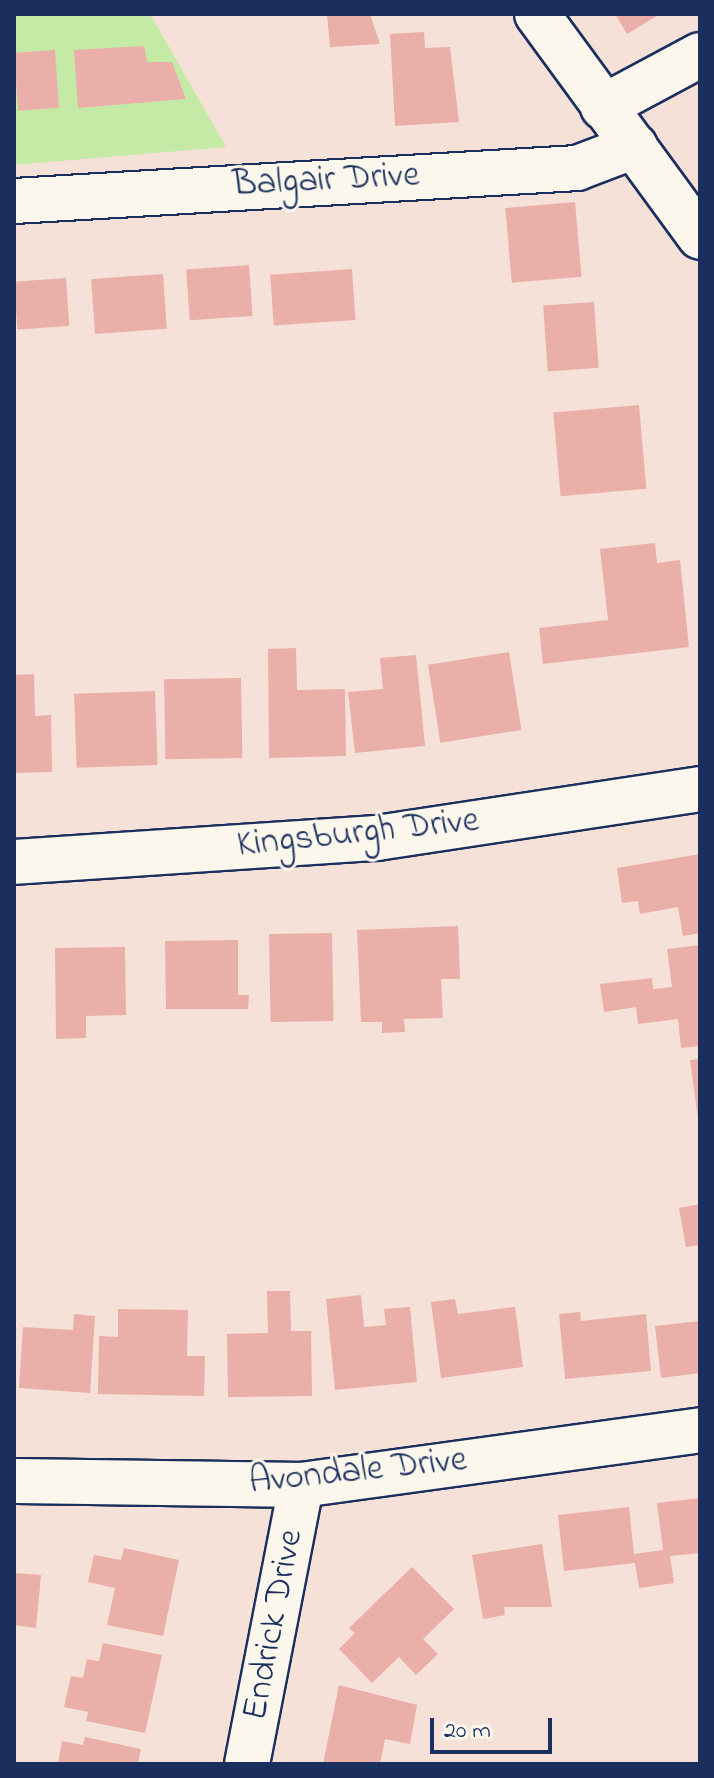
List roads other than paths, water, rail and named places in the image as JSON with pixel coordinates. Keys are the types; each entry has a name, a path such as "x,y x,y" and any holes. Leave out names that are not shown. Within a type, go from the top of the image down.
{"street":[{"path":"537,14 700,237"},
{"path":"603,107 700,55"},
{"name":"Balgair Drive","path":"14,201 577,168 635,146"},
{"name":"Kingsburgh Drive","path":"14,862 377,838 700,789"},
{"name":"Avondale Drive","path":"14,1481 301,1485 700,1430"},
{"name":"Endrick Drive","path":"247,1764 301,1485"}]}
